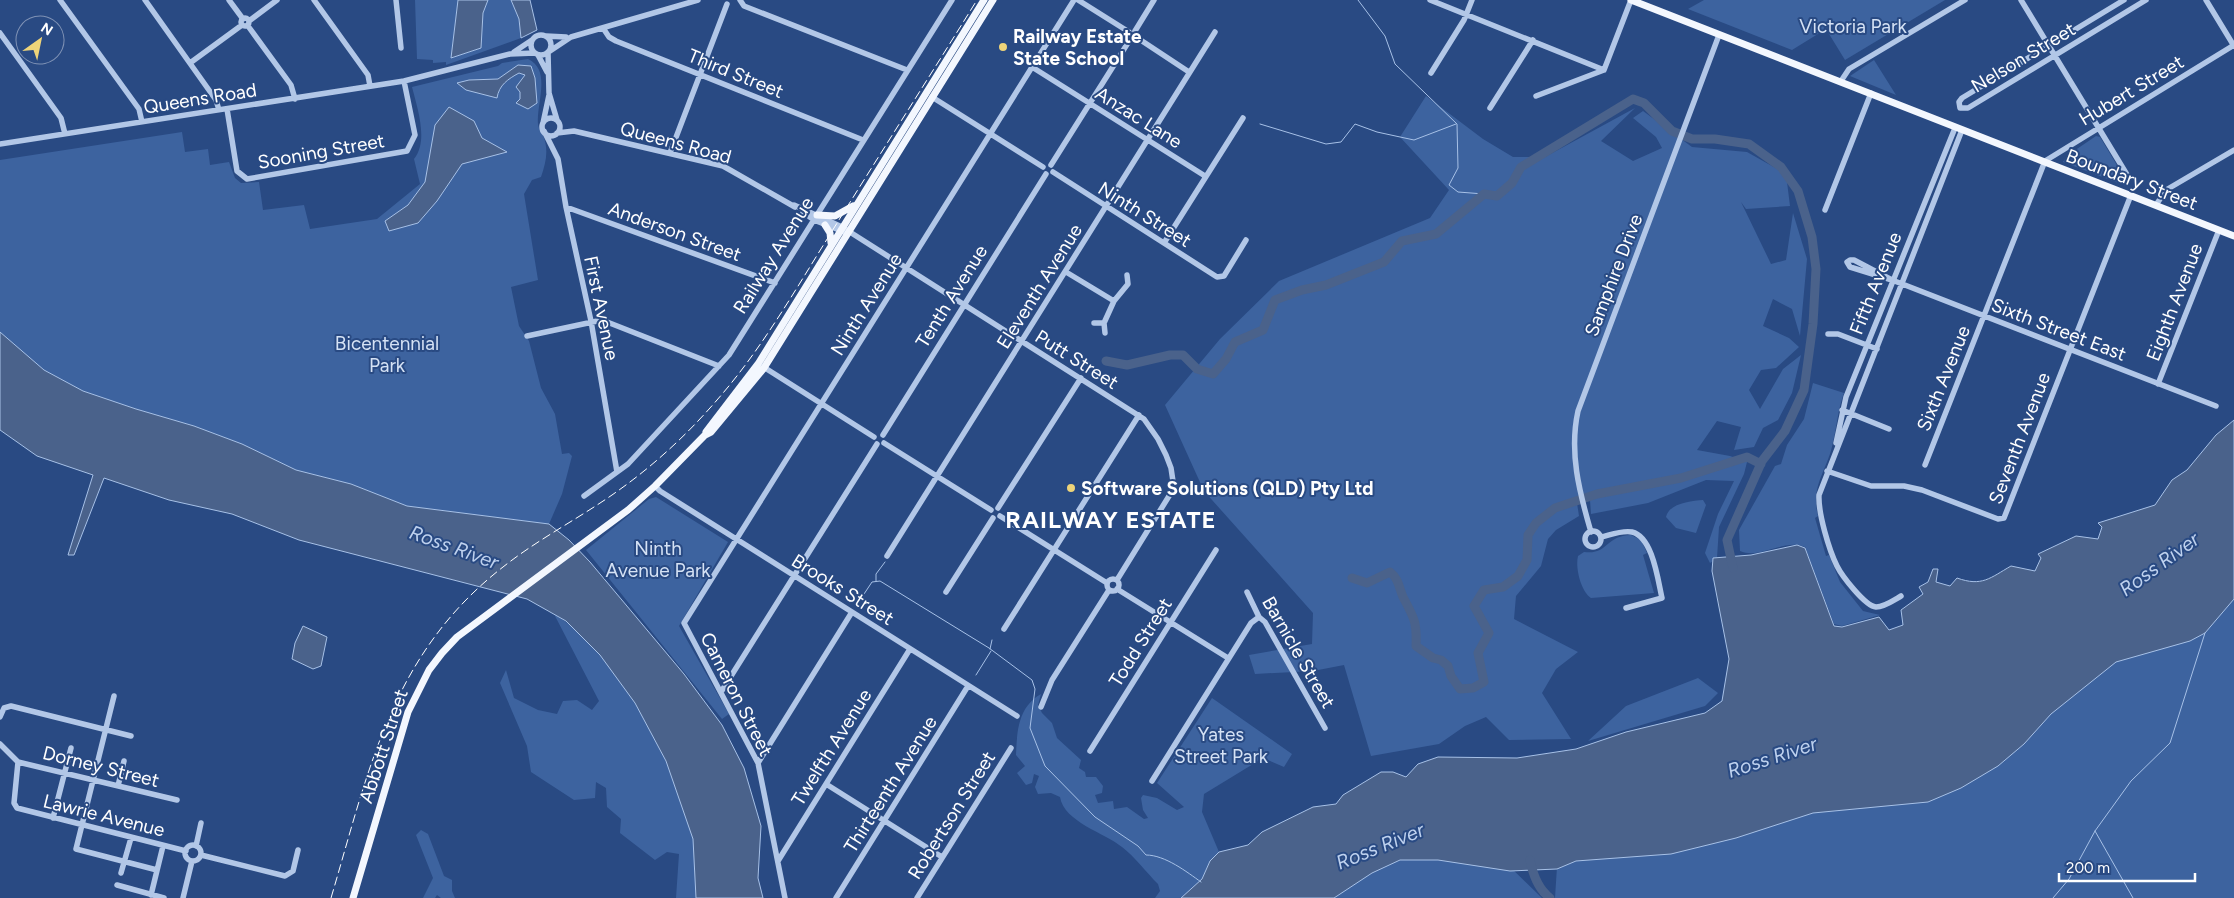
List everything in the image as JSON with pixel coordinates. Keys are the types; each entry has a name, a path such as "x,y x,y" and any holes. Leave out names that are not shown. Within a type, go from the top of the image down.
{"main road":[{"path":"761,366 832,244 843,231 857,203 984,0"},
{"path":"655,486 705,435 711,432 732,408 761,366 843,231 932,97 993,0"},
{"name":"Boundary Street","path":"1631,0 1871,93 1912,106 1959,128 2234,236"},
{"path":"1646,0 1651,8"},
{"path":"816,218 834,216 857,203"},
{"path":"825,225 830,232 832,244"},
{"name":"Abbott Street","path":"353,898 408,712 430,670 442,653 476,623 655,486"}],"street":[{"path":"60,0 139,109 142,122"},
{"path":"145,0 216,100 220,110"},
{"path":"229,0 291,86 295,99"},
{"path":"190,63 277,0"},
{"path":"314,0 368,75 370,86"},
{"path":"396,0 401,48"},
{"path":"510,54 536,54 549,51 571,37 698,0"},
{"path":"740,0 744,6 907,70"},
{"name":"Railway Avenue","path":"584,496 628,464 729,355 952,0"},
{"path":"1076,0 1189,72"},
{"name":"Ninth Avenue","path":"684,623 990,133 1076,0"},
{"path":"1044,167 1043,171 1049,173 1051,165 1154,0"},
{"path":"1430,0 1604,70"},
{"path":"1431,73 1466,14 1472,0"},
{"path":"1536,96 1604,70 1631,0"},
{"path":"1841,81 1849,69 1964,0"},
{"path":"2020,0 2129,178"},
{"name":"Nelson Street","path":"2124,0 1962,98 1959,102 1959,107 1967,109 2146,0"},
{"path":"2206,0 2234,46"},
{"path":"670,153 727,4"},
{"name":"Third Street","path":"603,28 609,37 616,41 863,140"},
{"name":"Eleventh Avenue","path":"888,556 1215,32"},
{"path":"0,33 61,118 65,134"},
{"name":"Samphire Drive","path":"1591,532 1580,491 1574,451 1578,410 1720,34"},
{"path":"510,54 538,35 571,37"},
{"path":"546,36 550,41 549,93 543,123 544,131 549,135 557,133 560,128 549,93"},
{"path":"532,40 531,47 548,73"},
{"path":"1490,108 1533,40"},
{"name":"Hubert Street","path":"2044,162 2234,46"},
{"name":"Queens Road","path":"0,144 404,81 510,54"},
{"name":"Anzac Lane","path":"1032,67 1205,176"},
{"name":"Sooning Street","path":"227,108 237,171 241,177 246,179 407,151 415,135 404,81"},
{"path":"1825,210 1871,93"},
{"path":"932,97 1044,167 1051,165"},
{"path":"543,123 550,118 558,121"},
{"path":"1164,243 1243,118"},
{"name":"Queens Road","path":"558,121 574,131 723,166 843,231"},
{"name":"Fifth Avenue","path":"1834,452 1842,410 1866,345 1892,280 1959,128"},
{"name":"Fifth Avenue","path":"1901,596 1878,607 1870,605 1836,565 1818,504 1819,492 1902,283 1959,128"},
{"name":"First Avenue","path":"544,131 555,150"},
{"name":"Queens Road","path":"557,133 574,131"},
{"name":"First Avenue","path":"557,133 555,150 591,321 618,472"},
{"path":"2156,205 2158,198 2166,190 2234,150"},
{"name":"Sixth Avenue","path":"1925,465 2044,162"},
{"name":"Ninth Street","path":"1049,173 1217,277 1224,276 1246,240"},
{"name":"Tenth Avenue","path":"883,435 1049,173"},
{"name":"Seventh Avenue","path":"1827,471 1871,486 1904,486 1922,490 2002,520 2006,515 2131,196"},
{"name":"Anderson Street","path":"566,207 775,283"},
{"name":"Queens Road","path":"816,218 825,225 843,231"},
{"name":"Eighth Avenue","path":"2158,384 2219,230"},
{"name":"Putt Street","path":"843,231 1138,415"},
{"name":"Sixth Street East","path":"1892,280 1854,260 1847,262 1850,267 1892,280 1902,283 2216,406"},
{"path":"1066,272 1114,301"},
{"path":"1127,275 1128,284"},
{"path":"1105,333 1104,323 1114,301 1128,284 1137,282"},
{"path":"527,336 591,321 606,321 719,366"},
{"path":"1094,323 1104,323"},
{"path":"1828,334 1838,334 1876,349"},
{"path":"761,366 874,437 877,444"},
{"path":"991,510 998,508 1081,378"},
{"path":"1842,410 1889,429"},
{"path":"1004,629 1138,415 1150,426 1162,447 1171,468 1174,488 1117,580 1117,589"},
{"path":"874,437 878,434 883,435 884,443"},
{"path":"721,692 877,444 884,443 991,510 993,518"},
{"name":"Brooks Street","path":"655,486 1017,716"},
{"path":"998,508 1001,512 1000,516"},
{"path":"946,592 993,518 1000,516 1107,583 1109,590 1052,680 1041,707"},
{"path":"1591,532 1596,532 1601,537 1598,546 1593,548 1588,546 1585,539 1591,532"},
{"path":"1601,537 1632,532 1644,538 1649,547 1662,598 1626,608"},
{"name":"Todd Street","path":"1090,750 1216,550"},
{"path":"1107,583 1111,579 1117,580"},
{"path":"1109,590 1117,589 1228,658"},
{"name":"Barnicle Street","path":"1248,592 1259,617 1265,622 1325,728"},
{"path":"758,763 852,612"},
{"path":"1152,781 1228,658 1251,623 1259,617"},
{"name":"Cameron Street","path":"684,623 758,763 785,898"},
{"name":"Twelfth Avenue","path":"778,861 910,649"},
{"name":"Thirteenth Avenue","path":"836,898 968,686"},
{"path":"114,696 76,849 157,870"},
{"path":"0,717 4,708 11,706 131,736"},
{"path":"0,744 18,762"},
{"path":"53,818 71,748"},
{"name":"Robertson Street","path":"917,898 1011,748"},
{"path":"118,786 124,761"},
{"name":"Dorney Street","path":"18,762 177,800"},
{"name":"Lawrie Avenue","path":"18,762 14,800 16,807 82,826 186,851"},
{"path":"826,784 942,857"},
{"path":"196,846 201,822"},
{"path":"121,873 131,838"},
{"path":"151,895 163,846"},
{"path":"191,846 196,846 200,849 201,855 197,861 187,859 186,851 191,846"},
{"path":"201,855 285,876 293,871 298,850"},
{"path":"183,898 192,861"},
{"path":"117,885 164,898"}],"green space":[{"path":"415,0 458,0 451,58 481,48 483,13 488,0 511,0 519,19 521,38 446,65 446,62 433,63 433,60 417,59"},
{"name":"Victoria Park","path":"1704,0 1945,0 1845,60 1826,29 1792,50 1688,9"},
{"name":"Bicentennial Park","path":"528,59 535,64 541,79 538,124 545,140 546,151 541,177 532,180 524,194 538,280 511,287 519,326 529,341 541,388 555,414 562,454 569,453 572,456 562,494 549,524 407,506 351,484 296,470 242,444 194,426 83,391 44,370 13,346 0,332 0,160 182,132 185,152 208,149 210,165 229,162 235,178 241,183 259,182 263,210 304,205 310,229 377,219 420,184 414,159 421,143 421,134 419,114 412,87 498,66 502,63"},
{"path":"1874,60 1896,95 1850,76"},
{"path":"1426,96 1483,139 1513,157 1545,157 1635,108 1601,141 1633,161 1662,148 1656,137 1633,118 1643,111 1692,147 1747,152 1786,174 1790,206 1746,209 1741,202 1771,264 1786,260 1793,213 1807,259 1800,336 1792,309 1773,299 1763,326 1789,338 1799,347 1776,368 1761,370 1749,390 1760,409 1783,369 1801,355 1792,393 1778,420 1763,428 1754,447 1734,450 1741,427 1717,421 1697,450 1730,456 1747,462 1744,474 1719,527 1717,558 1710,563 1705,553 1718,514 1734,481 1706,480 1648,503 1591,514 1590,500 1577,503 1579,516 1556,530 1548,539 1541,566 1516,596 1514,619 1578,652 1556,669 1542,693 1571,739 1509,740 1486,717 1465,726 1439,744 1371,756 1344,665 1313,671 1255,674 1249,655 1312,644 1313,613 1204,491 1165,405 1220,339 1279,281 1430,218 1449,190 1400,137"},
{"path":"2096,136 2100,137 2124,177 2126,186 2063,162 2068,155"},
{"path":"1813,383 1844,393 1831,452 1818,486 1816,505 1818,516 1815,518 1826,556 1829,555 1840,582 1863,611 1880,615 1842,626 1834,624 1805,547 1789,545 1756,553 1740,551 1739,530 1775,466 1781,464 1787,445 1804,419"},
{"name":"Ninth Avenue Park","path":"656,497 728,542 679,626 729,714 722,719 586,550 649,499"},
{"path":"1703,500 1706,505 1696,533 1676,528 1666,517 1668,512 1676,506 1687,502"},
{"path":"1631,535 1641,540 1647,553 1643,555 1654,593 1591,598 1584,590 1580,579 1577,567 1578,556 1584,552 1598,551 1616,538"},
{"path":"2234,597 2234,898 1555,898 1558,851 2117,652"},
{"path":"554,614 577,631 600,654 641,713 659,746 685,809 693,837 696,898 676,898 679,854 667,852 655,860 620,833 621,819 607,807 606,788 596,782 595,798 574,800 531,772 527,746 500,683 506,670 514,698 538,710 557,714 563,701 577,700 592,710 599,701"},
{"path":"1698,678 1718,693 1705,706 1588,741 1626,706"},
{"name":"Yates Street Park","path":"1041,694 1038,705 1042,713 1052,723 1057,738 1081,760 1079,768 1085,772 1086,777 1096,777 1103,786 1102,793 1095,795 1098,803 1113,801 1114,809 1127,807 1144,819 1148,818 1143,810 1141,798 1143,795 1157,798 1177,810 1184,807 1157,783 1212,698 1292,754 1284,767 1263,758 1204,794 1202,812 1219,852 1210,861 1202,879 1181,898 1155,898 1160,891 1158,884 1127,851 1077,820 1063,806 1060,797 1051,793 1038,794 1035,787 1039,776 1034,774 1032,783 1026,785 1017,773 1025,766 1016,755 1020,720 1033,699"},
{"path":"421,830 428,834 444,876 452,880 452,891 455,898 441,898 437,895 435,898 423,898 433,878 416,835"},
{"path":"1445,848 1504,861 1542,898 1332,898 1365,867"}],"water":[{"path":"458,0 488,0 483,13 481,48 451,58"},
{"path":"511,0 530,0 537,30 521,38 519,19"},
{"path":"518,65 531,66 535,78 537,103 528,109 516,103 520,99 520,92 516,87 525,75 519,73 508,80 500,89 497,98 466,90 457,83 469,80 498,79"},
{"path":"449,107 474,121 482,138 507,152 462,164 437,201 418,223 389,231 385,221 408,205 425,182 435,125"},
{"name":"Ross River","path":"0,332 44,370 83,391 194,426 242,444 296,470 351,484 407,506 549,524 569,540 590,562 684,674 722,725 744,768 761,826 758,878 763,898 696,898 693,839 666,761 635,703 600,655 566,621 527,599 299,540 232,514 169,500 104,478 74,555 68,555 93,475 37,456 0,430"},
{"name":"Ross River","path":"2234,420 2234,599 2205,633 2190,641 2116,662 2051,714 2024,744 1998,766 1961,788 1928,802 1813,813 1736,838 1671,854 1576,861 1557,869 1510,871 1438,860 1400,860 1372,873 1334,898 1181,898 1202,879 1210,861 1219,852 1248,845 1262,832 1313,807 1336,804 1343,795 1381,772 1393,772 1406,777 1418,764 1438,757 1517,758 1576,749 1626,732 1705,713 1722,701 1729,659 1712,571 1713,558 1751,555 1797,545 1805,548 1834,626 1842,627 1879,617 1889,630 1903,625 1901,610 1923,594 1919,587 1928,582 1933,569 1938,569 1936,582 1950,586 1957,578 1973,582 1985,580 2011,566 2035,571 2041,558 2038,554 2076,536 2098,539 2102,527 2098,523 2155,505 2172,480 2187,470 2216,435"},
{"path":"303,626 327,637 321,666 313,669 292,659 295,643"}],"waterway":[{"path":"1358,0 1385,36 1395,64 1457,124 1458,168 1449,185 1458,192 1484,194"},
{"path":"1106,361 1127,365 1170,355 1183,355 1197,369 1213,374 1226,359 1235,342 1263,330 1275,300 1302,290 1326,285 1384,262 1402,241 1436,234 1484,194 1497,196 1512,183 1521,167 1633,99 1644,103 1672,131 1692,139 1715,139 1749,144 1781,167 1798,191 1812,237 1816,269 1813,324 1804,390 1785,431 1762,461 1727,540 1733,568"},
{"path":"1260,124 1326,144 1341,142 1355,124 1377,132 1414,140 1456,124"},
{"path":"1352,578 1367,583 1390,572 1397,581 1414,620 1416,646 1448,666 1451,676 1460,689 1473,688 1484,682 1478,653 1489,633 1474,606 1484,590 1503,587 1518,576 1527,560 1528,535 1536,523 1555,508 1597,494 1681,478 1747,457 1761,464"},
{"path":"876,581 876,574 885,562"},
{"path":"856,606 872,582 880,581 989,648 1032,680 1035,689 1030,728 1045,766 1095,817 1138,846 1146,855 1168,861 1201,882"},
{"path":"2053,898 2069,879 2095,831 2131,781 2170,743 2205,633"},
{"path":"990,649 992,640"},
{"path":"976,675 991,651"},
{"path":"2095,831 2133,898"},
{"path":"1530,860 1537,881 1550,898"}],"railway":[{"path":"331,898 358,805 389,717 409,676 434,637 465,601 503,567 529,548 612,495 640,474 680,439 717,400 748,361 776,320 977,0"}],"place":[{"name":"Railway Estate State School","path":"1003,47"},
{"name":"Software Solutions (QLD) Pty Ltd","path":"1071,488"}],"district":[{"name":"RAILWAY ESTATE","path":"1111,520"}]}
